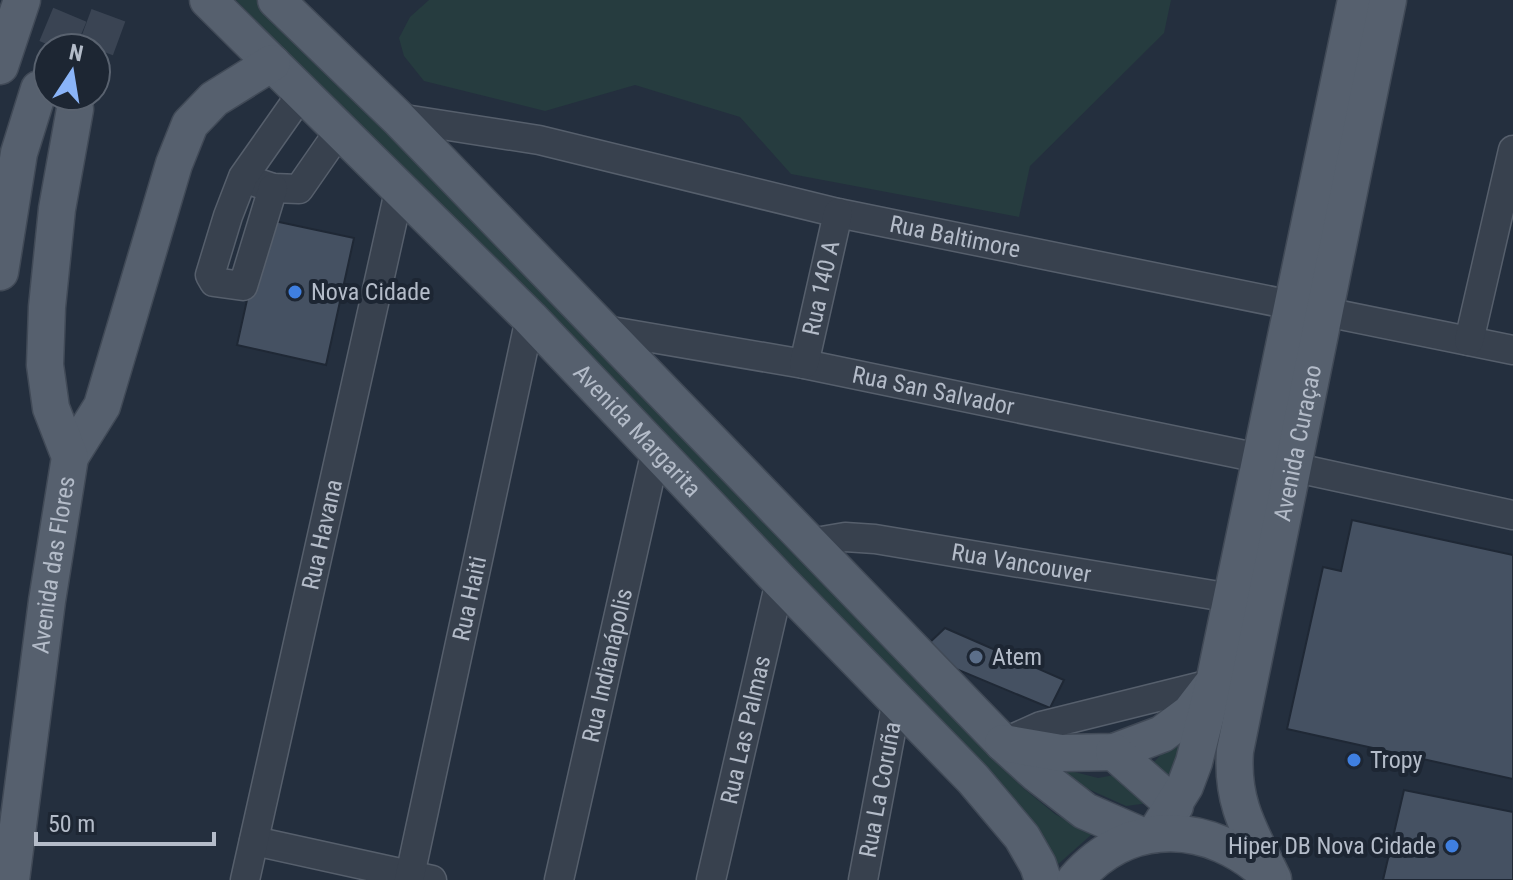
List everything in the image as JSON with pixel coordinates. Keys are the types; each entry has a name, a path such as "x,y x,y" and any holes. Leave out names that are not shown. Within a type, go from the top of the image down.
{"main road":[{"path":"0,66 22,0"},
{"name":"Avenida Margarita","path":"208,0 530,318 973,779 1022,837 1043,880"},
{"name":"Avenida Margarita","path":"276,0 398,118 1003,743 1085,811 1157,826"},
{"name":"Avenida Curaçao","path":"1309,308 1356,0"},
{"name":"Avenida Curaçao","path":"1273,880 1239,808 1233,777 1238,736 1276,463 1309,308 1388,0"},
{"path":"70,457 102,406 174,164 190,124 214,99 272,63"},
{"path":"0,272 19,153 32,111"},
{"name":"Avenida das Flores","path":"17,872 47,601 70,457 51,408 45,365 47,307 57,209 74,112"},
{"name":"Avenida Curaçao","path":"1157,826 1194,762 1231,598 1276,463"},
{"path":"1003,743 1061,753 1114,752 1162,734 1190,713 1214,683"},
{"path":"1114,752 1157,826"},
{"path":"1075,880 1086,867 1112,848 1157,826 1220,841 1249,857 1273,880"}],"street":[{"path":"273,188 243,286 214,282 210,275 243,177 302,93"},
{"name":"Rua Baltimore","path":"398,118 539,140 838,213 1513,350"},
{"path":"243,177 273,188 299,189 340,130"},
{"path":"1469,341 1513,150"},
{"name":"Rua Havana","path":"245,880 400,187"},
{"name":"Rua 140 A","path":"804,364 838,213"},
{"name":"Rua Haiti","path":"417,878 530,318"},
{"name":"Rua San Salvador","path":"605,330 804,364 1513,515"},
{"name":"Rua Indianápolis","path":"559,880 656,450"},
{"name":"Rua Vancouver","path":"810,543 845,537 875,539 1231,598"},
{"name":"Rua Las Palmas","path":"711,880 780,581"},
{"path":"1003,743 1041,726 1214,683"},
{"name":"Rua La Coruña","path":"863,880 897,700"},
{"path":"254,841 417,878"}],"green space":[{"path":"236,0 260,0 766,518 1022,787 1055,814 1092,834 1055,867 902,685"},
{"path":"429,0 1171,0 1164,33 1030,166 1019,217 791,174 740,117 635,85 545,111 424,81 404,56 399,38 410,17"},
{"path":"1182,733 1176,773 1156,802 1126,806 1077,784 1059,768 1098,778 1140,770 1155,761"}],"building":[{"name":"Nova Cidade","path":"265,219 354,238 326,365 237,345"},
{"path":"1352,520 1513,555 1513,779 1287,729 1323,567 1341,571"},
{"name":"Atem","path":"945,628 1064,680 1050,708 956,669 927,645"},
{"name":"Hiper DB Nova Cidade","path":"1404,790 1513,812 1513,880 1383,880"}],"tunnel":[{"path":"63,32 76,0"},
{"path":"102,32 114,0"}],"place":[{"name":"Nova Cidade","path":"295,292"},
{"name":"Atem","path":"976,657"},
{"name":"Tropy","path":"1354,760"},
{"name":"Hiper DB Nova Cidade","path":"1452,846"}]}
